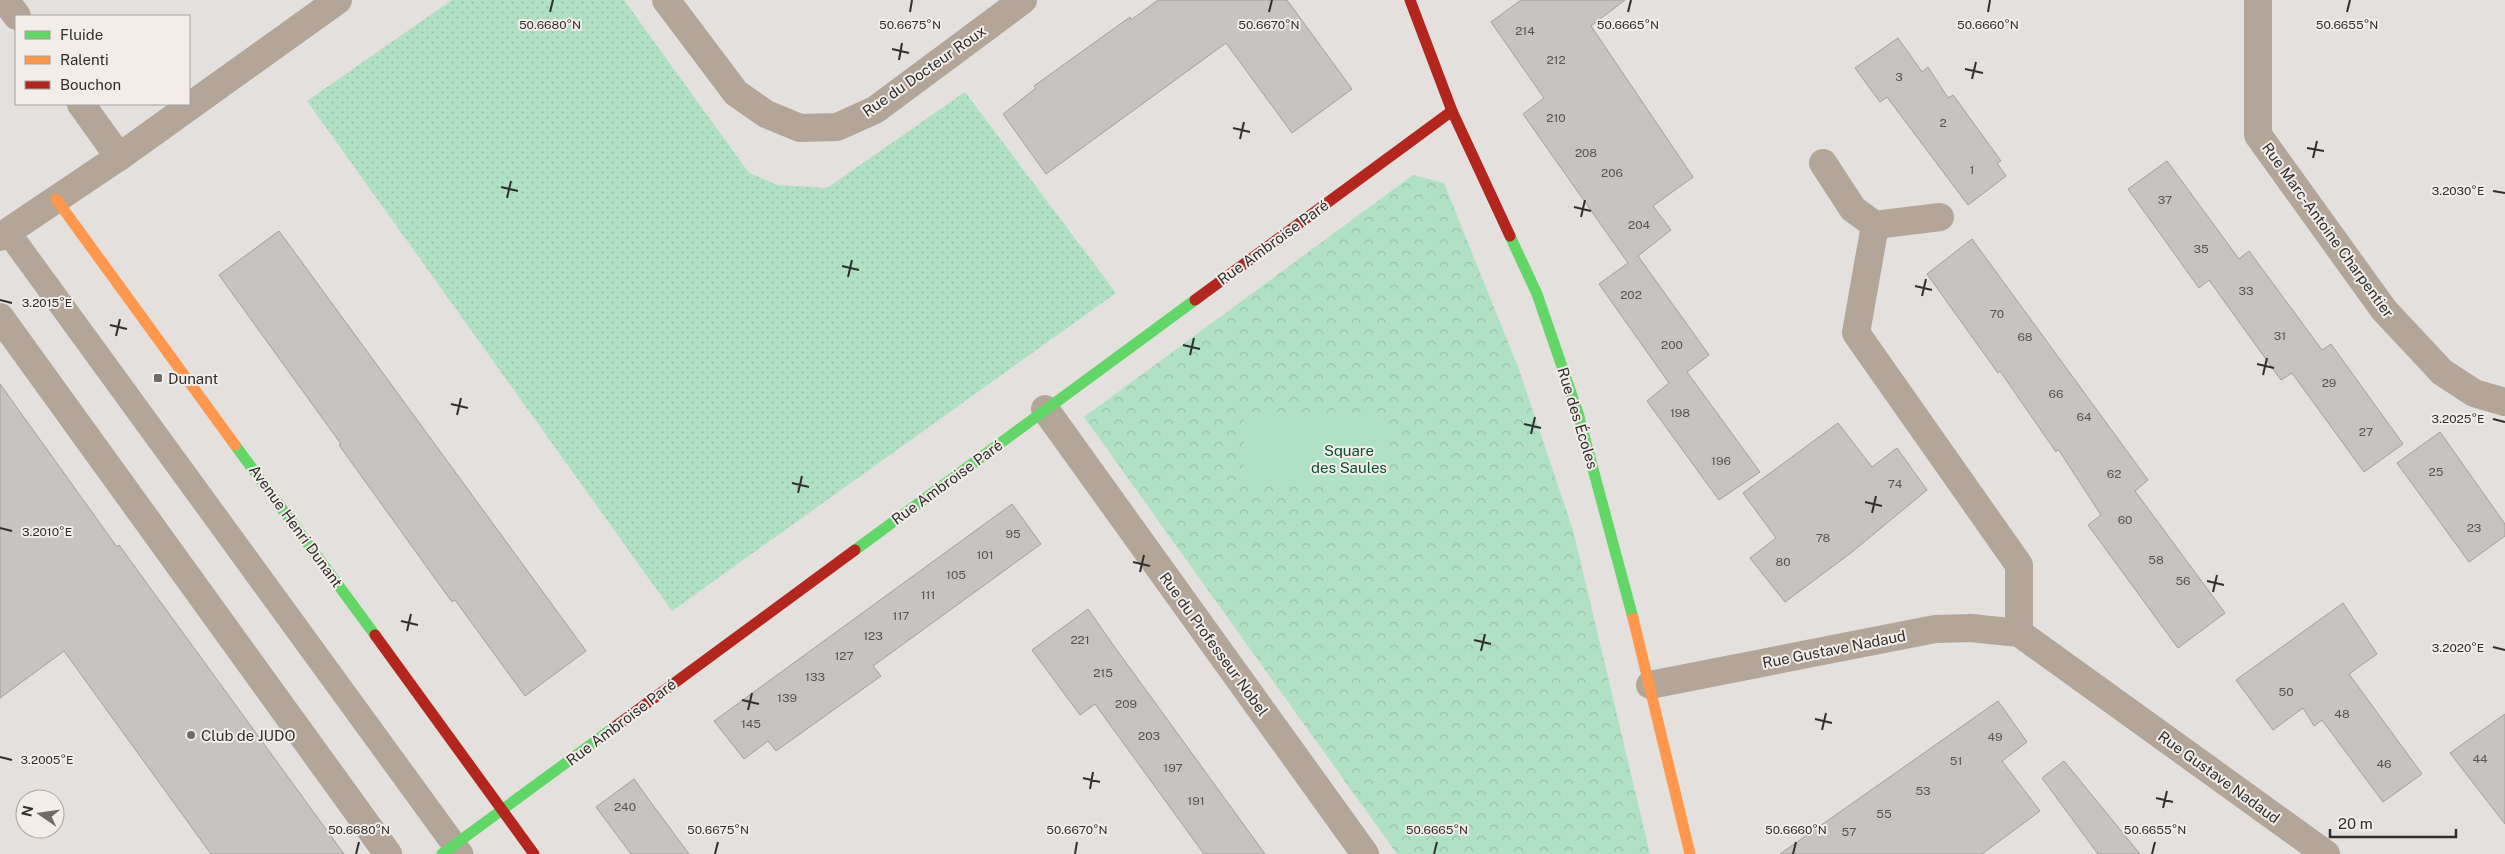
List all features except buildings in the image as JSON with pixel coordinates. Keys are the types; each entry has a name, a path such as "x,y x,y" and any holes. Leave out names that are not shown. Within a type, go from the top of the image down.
{"street":[{"path":"6,0 16,15"},
{"path":"4,235 119,157 338,0"},
{"name":"Rue du Docteur Roux","path":"666,0 736,93 766,114 800,128 837,127 875,110 1023,0"},
{"name":"Rue des Écoles","path":"1410,0 1452,111 1537,294 1578,413 1606,509 1690,854"},
{"name":"Rue Marc-Antoine Charpentier","path":"2258,0 2258,134 2384,310 2442,372 2474,393 2505,402"},
{"path":"81,105 119,157"},
{"name":"Rue Ambroise Paré","path":"452,851 502,810 1452,111"},
{"path":"1823,163 1853,210 1875,225 1940,217"},
{"name":"Avenue Henri Dunant","path":"56,199 534,854"},
{"path":"1875,225 1856,333 2020,565 2020,633"},
{"path":"0,317 388,854"},
{"name":"Rue du Professeur Nobel","path":"1045,409 1365,854"},
{"name":"Rue Gustave Nadaud","path":"1650,685 1935,629 1971,628 2020,633 2321,853"}],"lane":[{"path":"4,235 452,851"}],"green space":[{"path":"452,0 624,0 749,173 778,185 827,188 965,92 1116,293 672,611 307,101"},
{"name":"Square des Saules","path":"1413,175 1444,183 1518,367 1573,530 1650,854 1397,854 1084,417"},
{"path":"1244,412 1388,413 1388,485 1243,484"}],"traffic: fast":[{"path":"1510,236 1537,294 1578,413 1633,618"},
{"path":"855,550 1195,300"},
{"path":"235,445 375,635"},
{"path":"442,854 616,726"}],"traffic: slow":[{"path":"56,199 235,445"},
{"path":"1633,618 1690,854"}],"traffic: jam":[{"path":"1410,0 1452,111 1510,236"},
{"path":"1195,300 1452,111"},
{"path":"616,726 855,550"},
{"path":"375,635 534,854"}],"place":[{"name":"Dunant","path":"158,378"},
{"name":"Club de JUDO","path":"191,735"}]}
